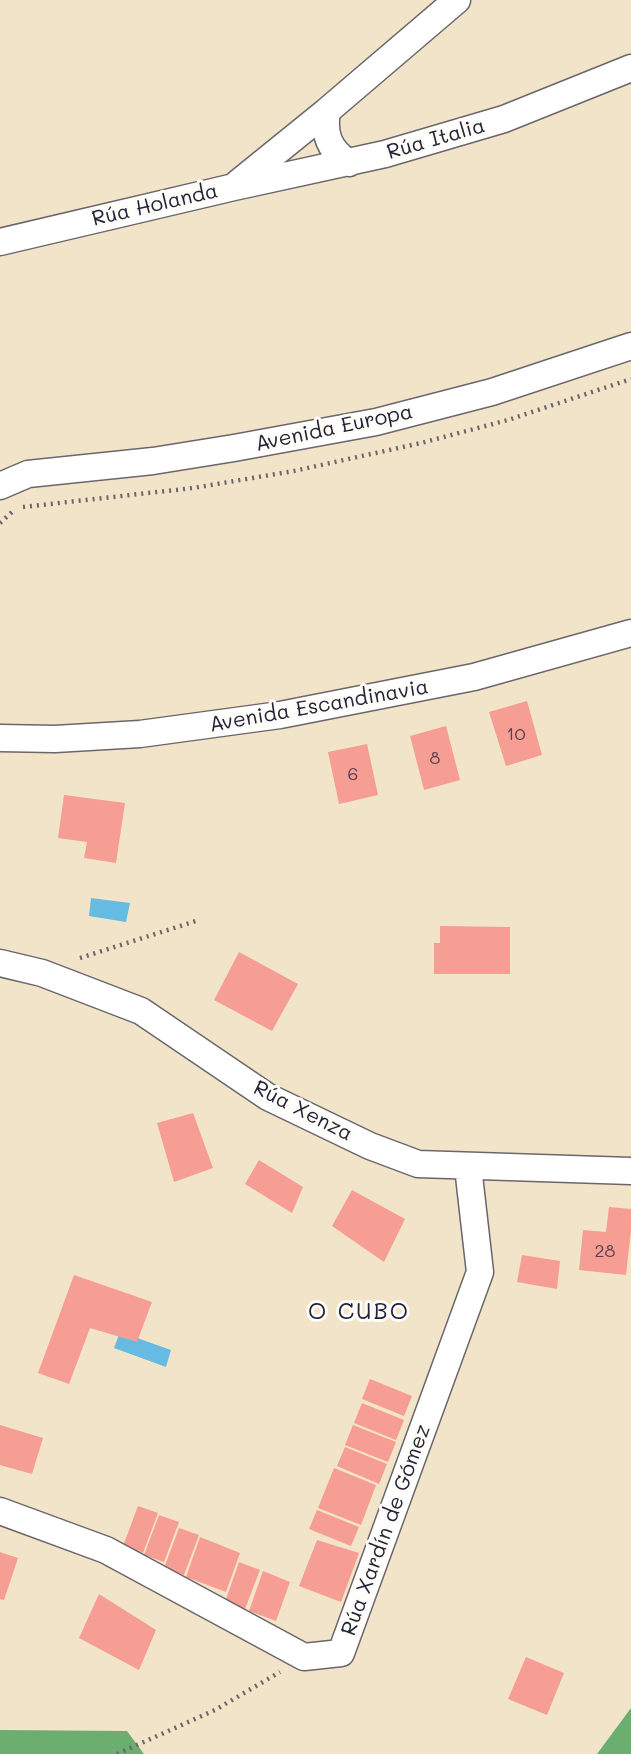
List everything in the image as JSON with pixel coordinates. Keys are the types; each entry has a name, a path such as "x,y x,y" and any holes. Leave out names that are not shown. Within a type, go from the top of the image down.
{"street":[{"name":"Rúa Holanda","path":"0,242 234,187 457,0"},
{"name":"Rúa Italia","path":"234,187 385,154 504,119 631,68"},
{"path":"327,111 326,134 338,156 349,163"},
{"name":"Avenida Europa","path":"0,486 28,474 153,461 376,422 492,392 631,346"},
{"name":"Avenida Europa","path":"0,465 28,474"},
{"name":"Avenida Escandinavia","path":"0,738 55,739 141,734 280,715 474,677 631,633"},
{"name":"Rúa Xenza","path":"0,963 42,972 141,1011 268,1097 370,1146 418,1164 631,1171"},
{"name":"Rúa Xardín de Gómez","path":"304,1657 341,1653 480,1272 468,1167"},
{"path":"0,1511 106,1550 304,1657"}],"path":[{"path":"42,972 196,921"},
{"path":"117,1754 215,1710 304,1657"}],"green space":[{"path":"631,1708 631,1754 597,1754"},
{"path":"0,1730 127,1731 144,1754 0,1754"}],"water":[{"path":"91,898 130,903 126,922 89,916"},
{"path":"120,1332 171,1350 166,1367 114,1348"}],"building":[{"path":"527,701 542,755 506,766 489,712"},
{"path":"446,726 460,780 424,790 410,736"},
{"path":"367,744 378,795 339,804 328,752"},
{"path":"64,795 125,803 116,863 84,858 87,842 58,838"},
{"path":"440,926 510,927 510,974 434,974 434,943 440,943"},
{"path":"239,952 298,984 272,1031 214,1000"},
{"path":"193,1113 213,1168 174,1182 157,1123"},
{"path":"259,1160 303,1187 292,1213 245,1184"},
{"path":"352,1190 405,1219 384,1262 332,1226"},
{"path":"609,1207 631,1209 626,1275 579,1270 583,1230 606,1232"},
{"path":"522,1255 560,1261 557,1289 517,1282"},
{"path":"74,1275 152,1302 137,1342 90,1328 69,1384 38,1373"},
{"path":"370,1379 412,1396 404,1416 362,1399"},
{"path":"362,1403 404,1420 396,1440 354,1423"},
{"path":"0,1425 43,1438 32,1474 0,1465"},
{"path":"353,1425 396,1442 388,1462 345,1445"},
{"path":"345,1447 387,1464 379,1484 337,1466"},
{"path":"334,1468 376,1485 361,1525 318,1508"},
{"path":"138,1506 158,1513 143,1553 123,1546"},
{"path":"317,1510 359,1527 351,1546 309,1529"},
{"path":"159,1515 179,1522 164,1562 144,1555"},
{"path":"179,1528 199,1535 184,1575 164,1568"},
{"path":"200,1537 240,1553 226,1592 186,1577"},
{"path":"317,1540 359,1553 341,1602 299,1586"},
{"path":"0,1552 18,1558 4,1600 0,1599"},
{"path":"239,1562 260,1570 245,1609 225,1602"},
{"path":"263,1571 290,1582 276,1621 249,1611"},
{"path":"99,1594 156,1630 139,1670 79,1638"},
{"path":"526,1657 564,1673 547,1715 508,1699"}],"district":[{"name":"O CUBO","path":"359,1312"}]}
